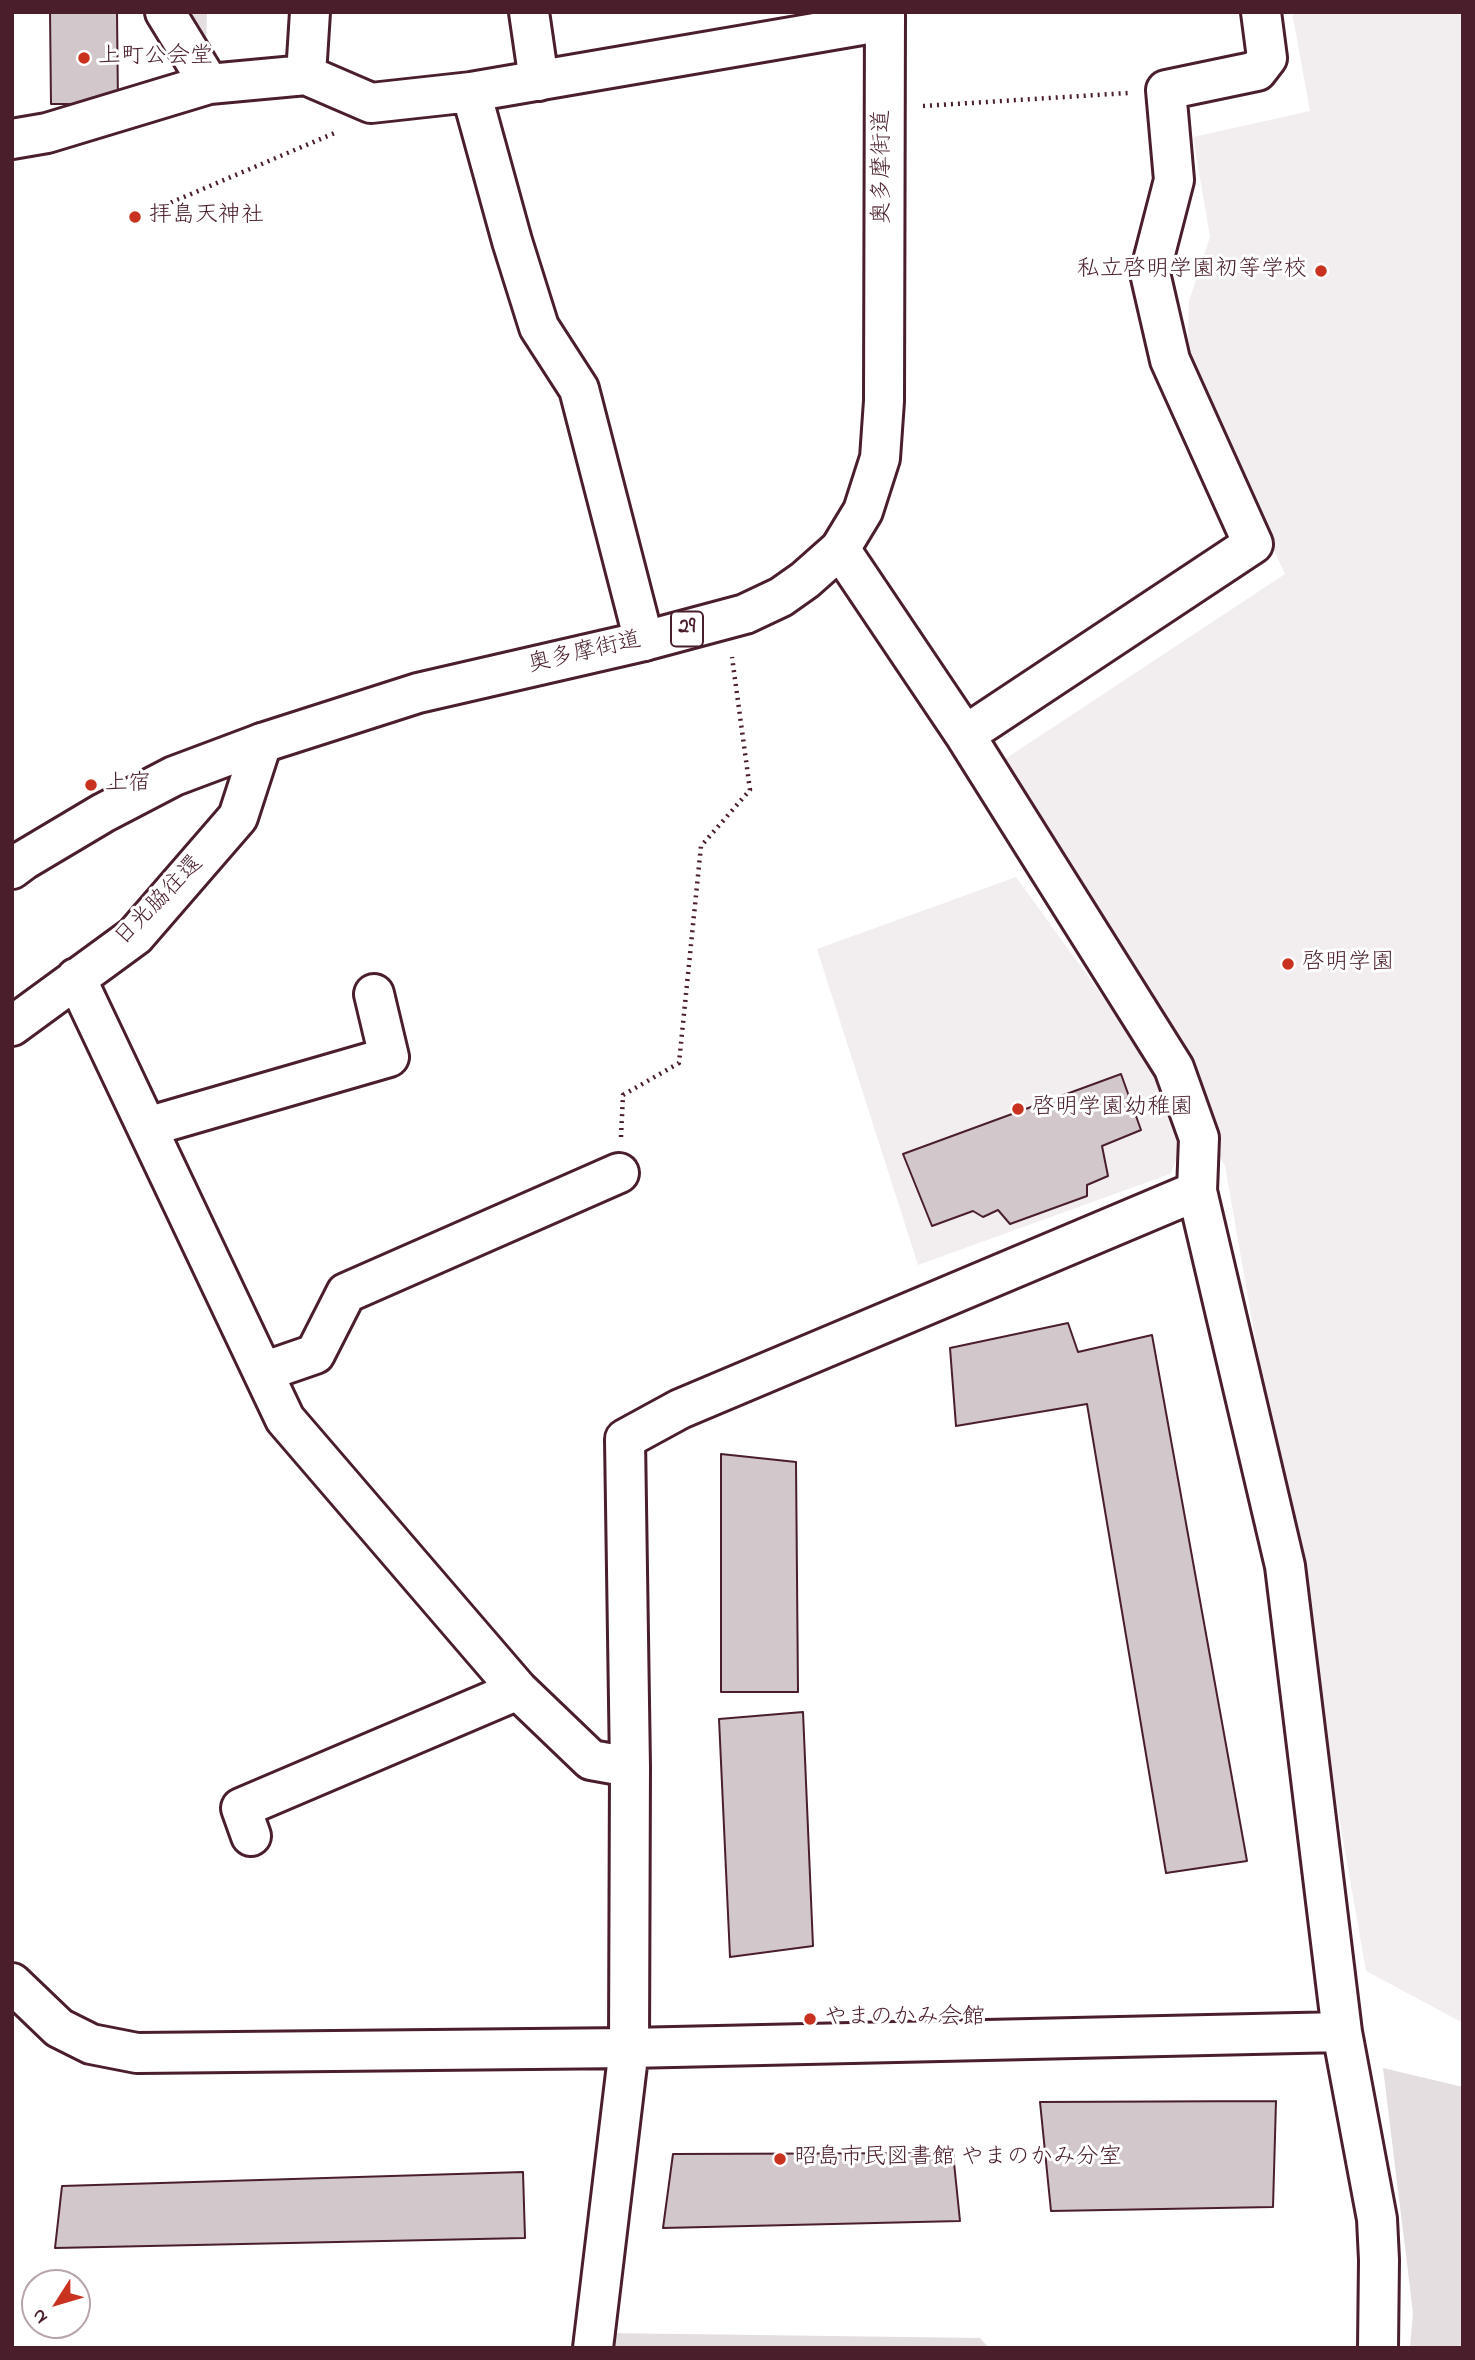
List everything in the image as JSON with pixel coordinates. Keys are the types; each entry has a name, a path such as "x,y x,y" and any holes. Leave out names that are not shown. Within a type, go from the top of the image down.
{"street":[{"path":"165,12 209,84"},
{"path":"306,75 310,12"},
{"path":"529,12 539,81"},
{"path":"965,735 1253,544 1170,360 1150,273 1174,180 1166,90 1257,71 1267,58 1261,12"},
{"path":"12,139 47,133 209,84 306,75 371,103 539,81 885,16"},
{"name":"奥多摩街道","path":"12,869 103,813 174,776 262,743 418,693 644,641 745,614 781,597 840,549 863,511 880,458 884,401 885,16"},
{"path":"471,92 512,241 540,327 579,389 644,641"},
{"path":"840,549 965,735 1174,1069 1199,1138 1197,1191 1285,1566 1342,2032 1377,2219 1378,2348"},
{"name":"日光脇往還","path":"12,1026 135,936 238,817 262,743"},
{"path":"76,978 285,1419 518,1690 591,1760 630,1767"},
{"path":"147,1128 389,1057 374,994"},
{"path":"263,1372 315,1353 346,1293 619,1173"},
{"path":"593,2348 629,2048 630,1767 625,1439 680,1409 1197,1191"},
{"path":"251,1836 241,1808 518,1690"},
{"path":"12,1983 59,2028 91,2044 137,2053 629,2048 1342,2032"}],"path":[{"path":"884,108 1166,90"},
{"path":"158,208 338,131"},
{"path":"619,1173 623,1095 678,1063 701,846 751,790 727,618"}],"shaded area":[{"path":"186,12 207,12 206,40"},
{"name":"啓明学園","path":"1292,12 1463,12 1463,2023 1366,1971 1225,1166 1002,761 1285,574 1187,363 1189,301 1210,237 1193,137 1310,111"},
{"name":"啓明学園幼稚園","path":"1016,877 1154,1067 1181,1151 1170,1174 918,1265 817,949"},
{"path":"1383,2068 1463,2087 1463,2348 1410,2348 1413,2313"},
{"path":"607,2333 980,2338 989,2348 604,2348"}],"building":[{"name":"上町公会堂","path":"50,12 117,12 118,104 51,104"},
{"path":"1121,1074 1141,1130 1102,1146 1108,1176 1087,1185 1087,1196 1010,1224 998,1210 983,1217 973,1211 932,1226 903,1154"},
{"path":"1068,1323 1078,1352 1152,1335 1247,1861 1166,1873 1087,1404 956,1426 950,1348"},
{"path":"721,1454 796,1462 798,1692 721,1692"},
{"path":"803,1712 813,1946 730,1957 719,1719"},
{"path":"1276,2101 1273,2207 1051,2211 1040,2102"},
{"path":"953,2153 960,2221 663,2228 673,2154"},
{"path":"523,2172 525,2238 55,2248 62,2186"}],"place":[{"name":"上町公会堂","path":"84,58"},
{"name":"拝島天神社","path":"135,217"},
{"name":"私立啓明学園初等学校","path":"1321,271"},
{"name":"上宿","path":"91,785"},
{"name":"啓明学園","path":"1288,964"},
{"name":"啓明学園幼稚園","path":"1018,1109"},
{"name":"やまのかみ会館","path":"810,2019"},
{"name":"昭島市民図書館 やまのかみ分室","path":"780,2159"}]}
